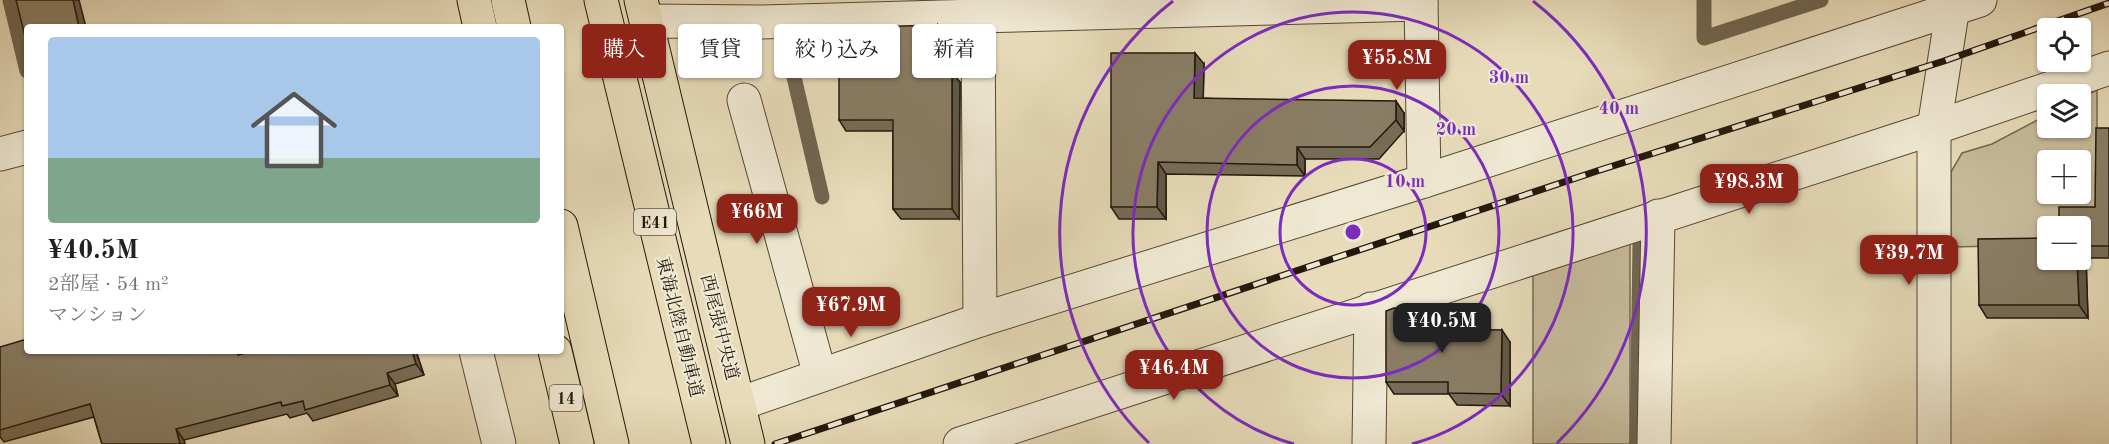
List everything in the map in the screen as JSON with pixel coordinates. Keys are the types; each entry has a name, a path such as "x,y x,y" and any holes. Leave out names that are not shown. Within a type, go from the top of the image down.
{"main road":[{"path":"508,0 513,24"},
{"name":"東海北陸自動車道","path":"601,0 708,442"},
{"name":"西尾張中央道","path":"644,11 748,444"},
{"path":"564,239 612,444"},
{"name":"14","path":"556,354 577,444"}],"street":[{"path":"644,11 761,22 978,8 1421,2 1424,181"},
{"path":"739,404 980,320 1424,181 1962,3"},
{"path":"1935,444 1935,128 1962,3"},
{"path":"978,8 980,320"},
{"path":"960,444 1935,128 2109,68"},
{"path":"744,100 820,375"},
{"path":"0,154 24,148"},
{"path":"1654,444 1658,216"},
{"path":"1369,444 1371,309"},
{"path":"477,354 499,444"}],"shaded area":[{"path":"2097,90 2097,245 2091,238 2091,216 2037,216 2037,245 1951,247 1951,172 1962,153 1992,144 2037,120 2037,138 2091,138 2091,93"},
{"path":"1630,237 1630,444 1533,444 1533,264"}],"building":[{"path":"16,0 73,0 78,24 24,24 24,32"},
{"path":"900,26 912,26 912,78 952,78 952,209 893,209 893,120 839,120 839,78 900,78"},
{"path":"1111,53 1195,53 1194,98 1396,101 1396,120 1370,147 1297,147 1297,165 1158,162 1157,207 1111,207"},
{"path":"2096,128 2109,128 2109,246 2091,246 2091,216 2059,216 2059,207 2095,207"},
{"path":"2037,238 2037,270 2077,270 2079,305 1979,305 1978,239"},
{"path":"1394,308 1431,309 1431,329 1502,330 1501,394 1448,393 1448,382 1386,382 1386,311"},
{"path":"24,340 24,354 413,354 416,364 387,373 390,385 305,410 303,401 282,406 281,402 176,429 180,444 102,444 90,404 0,430 0,347"}],"waterway":[{"path":"10,0 24,58"},
{"path":"1704,0 1704,38 1821,0"},
{"path":"794,78 822,197"},
{"path":"1637,444 1640,243"}],"railway":[{"path":"775,444 1597,171 1944,61 2109,3"}]}
